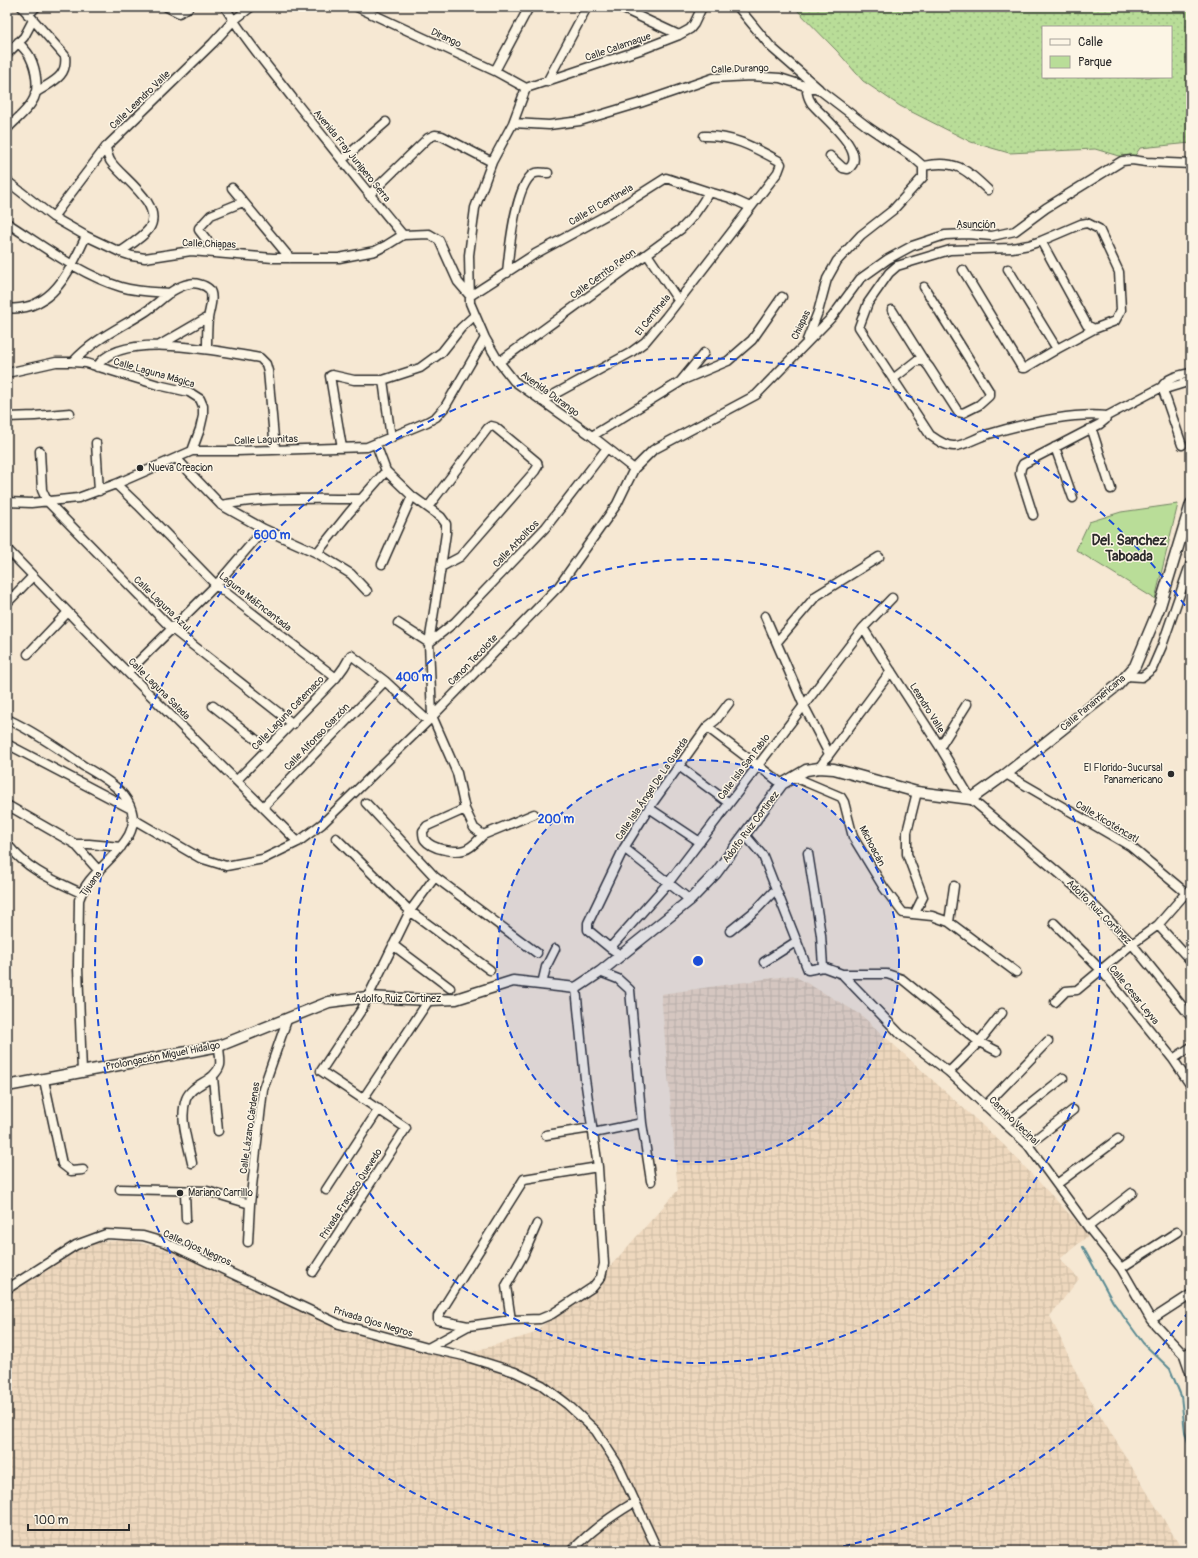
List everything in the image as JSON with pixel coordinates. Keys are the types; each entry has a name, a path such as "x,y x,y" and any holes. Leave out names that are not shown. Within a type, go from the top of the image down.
{"main road":[{"name":"Calle Panamericana","path":"971,799 1006,774 1118,685 1135,666 1160,606 1191,504"},
{"name":"Adolfo Ruiz Cortinez","path":"287,1020 329,1002 367,997 430,1000 456,999 512,981 576,988 600,972 690,900 716,873 782,784 806,770 819,768 834,770 917,792 971,799"},
{"name":"Prolongación Miguel Hidalgo","path":"82,1072 219,1046 287,1020"},
{"path":"7,1086 82,1072"}],"street":[{"path":"22,7 65,56 66,62 62,76 35,93"},
{"path":"7,54 24,37 36,7"},
{"path":"167,7 179,13 189,7"},
{"name":"Avenida Fray Junipero Serra","path":"225,7 234,21 369,195 403,235"},
{"name":"Calle Leandro Valle","path":"53,217 106,147 234,21 251,7"},
{"name":"Dirango","path":"357,7 495,71 526,88"},
{"path":"495,71 529,7"},
{"path":"547,82 587,7"},
{"path":"619,7 679,35"},
{"name":"Calle Calamaque","path":"526,88 657,45 679,35 690,29 702,7"},
{"path":"738,7 771,46 821,91"},
{"path":"7,129 28,107 33,100 35,93 36,84 33,65 29,55 18,42"},
{"name":"Calle Durango","path":"513,123 549,125 580,121 640,103 713,78 751,76 780,78 821,91 923,166"},
{"name":"Avenida Durango","path":"526,88 513,123 492,162 475,208 469,255 470,303 485,338 499,362 514,381 592,436 634,469"},
{"path":"812,88 807,92 812,104 851,148 854,160 852,166 843,168 830,156"},
{"path":"342,160 386,122"},
{"path":"369,195 428,138 435,135 442,136 492,162"},
{"name":"El Centinela","path":"542,401 638,348 645,342 778,172 781,164 779,161 746,144 726,137 704,136"},
{"path":"106,147 109,160 144,198 151,208 153,216 153,222 146,232 120,252"},
{"name":"Asunción","path":"805,344 832,317 860,279 888,259 912,246 945,235 967,234 992,236 1015,231 1046,208 1122,162 1132,160 1191,164"},
{"path":"923,166 935,163 958,167 971,174 988,190"},
{"name":"Chiapas","path":"634,469 654,450 756,395 805,344 818,312 827,279 837,260 861,236 893,210 923,177 923,166"},
{"path":"507,273 514,217 521,192 532,174 537,172 548,173"},
{"name":"Calle El Centinela","path":"470,296 535,254 614,211 666,178 730,198 750,208"},
{"name":"Calle Chiapas","path":"7,181 53,217 86,236 120,252 144,258 191,251 273,258 339,258 359,255 381,248 403,235"},
{"path":"232,188 290,258"},
{"name":"Calle Cerrito Pelon","path":"499,362 690,221 709,192"},
{"path":"217,253 199,228 212,215 243,202"},
{"path":"7,223 72,265 121,287 146,292 170,293"},
{"path":"963,270 1022,368 1025,368 1094,329 1115,322 1121,310 1119,272 1099,229 1087,223 1081,224 1041,241 1012,248 950,250 897,266 889,273 868,303 859,327 930,435 942,443 955,446 988,434 1050,420 1107,416"},
{"path":"403,235 429,234 439,240 458,282 470,296"},
{"path":"7,308 13,309 36,305 52,293 72,265 86,236"},
{"path":"1041,241 1087,324 1094,329"},
{"path":"647,254 678,300"},
{"path":"1008,269 1057,349"},
{"path":"73,362 93,343 145,312 170,293 189,283 195,283 208,288 211,292 208,317 207,349"},
{"path":"892,310 958,412 963,413 979,405 989,396 989,391 924,287"},
{"path":"592,436 680,382 728,361 752,340 782,297"},
{"path":"342,448 329,377 332,375 354,380 383,380 420,368 442,352 460,328 475,315"},
{"path":"160,345 208,317"},
{"name":"Calle Lagunitas","path":"7,502 47,502 78,498 100,491 192,451 342,448 367,447 376,444 426,422 436,416 445,407 485,338"},
{"path":"97,367 100,360 118,350 160,345 207,349 260,358 266,364 268,371 275,449"},
{"path":"680,382 704,353"},
{"path":"893,379 916,361 924,361"},
{"name":"Calle Laguna Mágica","path":"7,373 56,362 86,363 158,385 189,392 195,395 203,406 203,416 192,451"},
{"path":"1033,515 1020,474 1023,464 1105,420 1107,416 1162,386 1165,381 1180,375 1191,373"},
{"path":"383,380 391,438"},
{"path":"1162,386 1168,388 1191,381"},
{"path":"1162,386 1182,445"},
{"path":"7,417 70,413"},
{"path":"428,507 491,426 495,427 537,462 538,466 535,471 460,557 441,567"},
{"path":"1090,428 1093,433 1111,489"},
{"path":"96,442 100,491"},
{"path":"376,444 386,471 412,496 441,517 446,524 446,533 429,643 430,719"},
{"path":"1055,447 1073,498"},
{"name":"Calle Arbolitos","path":"429,643 455,622 546,527 607,448"},
{"path":"40,451 42,490 47,502"},
{"path":"176,458 221,505 264,529 317,553 351,574 366,591"},
{"name":"Canon Tecolote","path":"133,818 200,858 226,866 263,859 298,842 322,824 430,719 559,586 617,504 634,469"},
{"path":"317,553 386,471"},
{"name":"Laguna MáEncantada","path":"116,484 216,585 336,678"},
{"path":"382,564 412,496"},
{"path":"221,505 241,501 361,499"},
{"name":"Calle Laguna Azul","path":"47,502 171,628 293,724"},
{"path":"128,672 216,585 264,529"},
{"name":"Calle Laguna Salada","path":"7,549 298,842"},
{"path":"777,642 816,596 879,557"},
{"path":"1126,676 1142,677 1152,669 1162,646 1191,562"},
{"path":"7,603 33,576"},
{"name":"Calle Isla San Pablo","path":"610,948 669,882 863,628 892,598"},
{"path":"28,654 68,612"},
{"path":"765,616 804,706 829,754"},
{"path":"398,623 429,643"},
{"name":"Leandro Valle","path":"863,628 940,747 971,799"},
{"name":"Calle Laguna Catemaco","path":"237,780 336,678 350,656 384,680"},
{"path":"819,768 891,671"},
{"path":"384,680 430,719 457,773 465,809 474,828 483,834"},
{"name":"Calle Alfonso Garzón","path":"263,807 384,680"},
{"name":"Calle Isla Ángel De La Guarda","path":"610,948 588,930 588,923 624,848 649,808 707,727 716,720 729,703"},
{"path":"940,747 967,704"},
{"path":"214,706 268,748"},
{"name":"Tijuana","path":"7,718 103,778 123,794 131,809 133,818 129,834 121,847 81,893 79,900 78,968 82,1072"},
{"path":"707,727 758,764 782,784"},
{"path":"7,744 131,809"},
{"path":"679,766 729,803"},
{"name":"Calle Xicoténcatl","path":"1006,774 1130,846 1188,896"},
{"name":"Michoacán","path":"794,777 841,797 844,802 853,837 884,888 903,912 915,913"},
{"path":"917,792 907,832 907,854 923,897 915,913 932,916 949,922 1016,972"},
{"name":"Adolfo Ruiz Cortinez","path":"971,799 1080,891 1132,944 1191,1017"},
{"path":"366,803 435,877 537,953"},
{"path":"7,805 75,844 99,871"},
{"path":"649,808 700,842"},
{"path":"465,809 427,826 423,831 424,839 435,847 453,851 464,850 472,846 483,834 534,814"},
{"path":"745,835 763,856 808,970 823,967 822,935 808,853"},
{"path":"336,838 410,911 490,970"},
{"path":"7,844 16,855 38,873 81,893"},
{"path":"75,844 121,847"},
{"path":"624,848 690,900"},
{"path":"326,1190 379,1110 322,1071 362,1009 410,911 435,877"},
{"path":"949,922 954,886"},
{"path":"730,931 756,910 776,889"},
{"path":"1055,1002 1066,991 1078,990 1102,971 1132,944 1158,925 1188,896"},
{"name":"Calle Cesar Leyva","path":"1054,923 1102,971 1173,1059 1191,1086"},
{"path":"1158,925 1191,962"},
{"path":"764,962 797,941"},
{"path":"393,945 450,988"},
{"path":"610,948 621,955"},
{"path":"542,984 546,966 554,949"},
{"name":"Camino Vecinal","path":"823,967 842,974 900,1034 950,1072 1028,1145 1088,1227 1121,1268 1151,1320 1187,1353 1191,1375"},
{"path":"600,972 618,979 630,990 642,1123 651,1181"},
{"path":"842,974 887,974 902,979 979,1042 997,1051"},
{"path":"576,988 592,1130 598,1167 604,1264 601,1277 594,1287 552,1314 540,1319 511,1320 468,1326 438,1320 438,1316 524,1179 598,1167"},
{"path":"363,1099 430,1000"},
{"path":"950,1072 979,1042 1002,1014"},
{"name":"Calle Lázaro Cárdenas","path":"248,1242 250,1204 263,1089 287,1020"},
{"path":"985,1106 1048,1041"},
{"path":"192,1163 182,1113 186,1097 197,1086 213,1077 220,1065 219,1046"},
{"path":"1173,1059 1191,1048"},
{"path":"213,1077 218,1131"},
{"path":"1005,1124 1063,1078"},
{"path":"44,1080 62,1164 71,1171 83,1170"},
{"name":"Privada Fracisco Quevedo","path":"313,1272 406,1128 379,1110"},
{"path":"1028,1145 1073,1110"},
{"path":"546,1135 642,1123"},
{"path":"1057,1184 1118,1139"},
{"path":"120,1190 186,1192 207,1191 250,1204"},
{"path":"186,1192 186,1219"},
{"path":"1088,1227 1132,1193"},
{"path":"511,1320 506,1286 523,1256 537,1224"},
{"path":"1121,1268 1177,1232"},
{"name":"Calle Ojos Negros","path":"7,1289 76,1245 106,1234 143,1236 167,1243 270,1292"},
{"name":"Privada Ojos Negros","path":"270,1292 339,1324 464,1356 515,1372 542,1385 567,1404 596,1431 618,1465 658,1551"},
{"path":"1151,1320 1191,1294"},
{"path":"428,1348 468,1326"},
{"path":"572,1551 581,1541 610,1516 635,1502"}],"shaded area":[{"path":"793,975 860,1014 1005,1146 1089,1235 1060,1259 1079,1279 1050,1316 1083,1387 1183,1551 7,1551 7,1293 88,1243 127,1240 194,1256 329,1322 455,1357 532,1334 598,1280 678,1190 661,994"}],"green space":[{"path":"794,7 1191,7 1191,143 1140,148 1132,160 1095,149 1009,153 971,142 900,106 863,81 837,51"},
{"path":"1178,504 1155,599 1076,550 1089,522 1121,512"}],"waterway":[{"path":"1083,1247 1113,1302 1143,1343 1170,1369 1181,1396 1185,1432 1191,1452"}],"place":[{"name":"Nueva Creacion","path":"140,468"},
{"name":"El Florido-Sucursal Panamericano","path":"1171,774"},
{"name":"Mariano Carrillo","path":"180,1193"}],"district":[{"name":"Del. Sanchez Taboada","path":"1129,548"}]}
